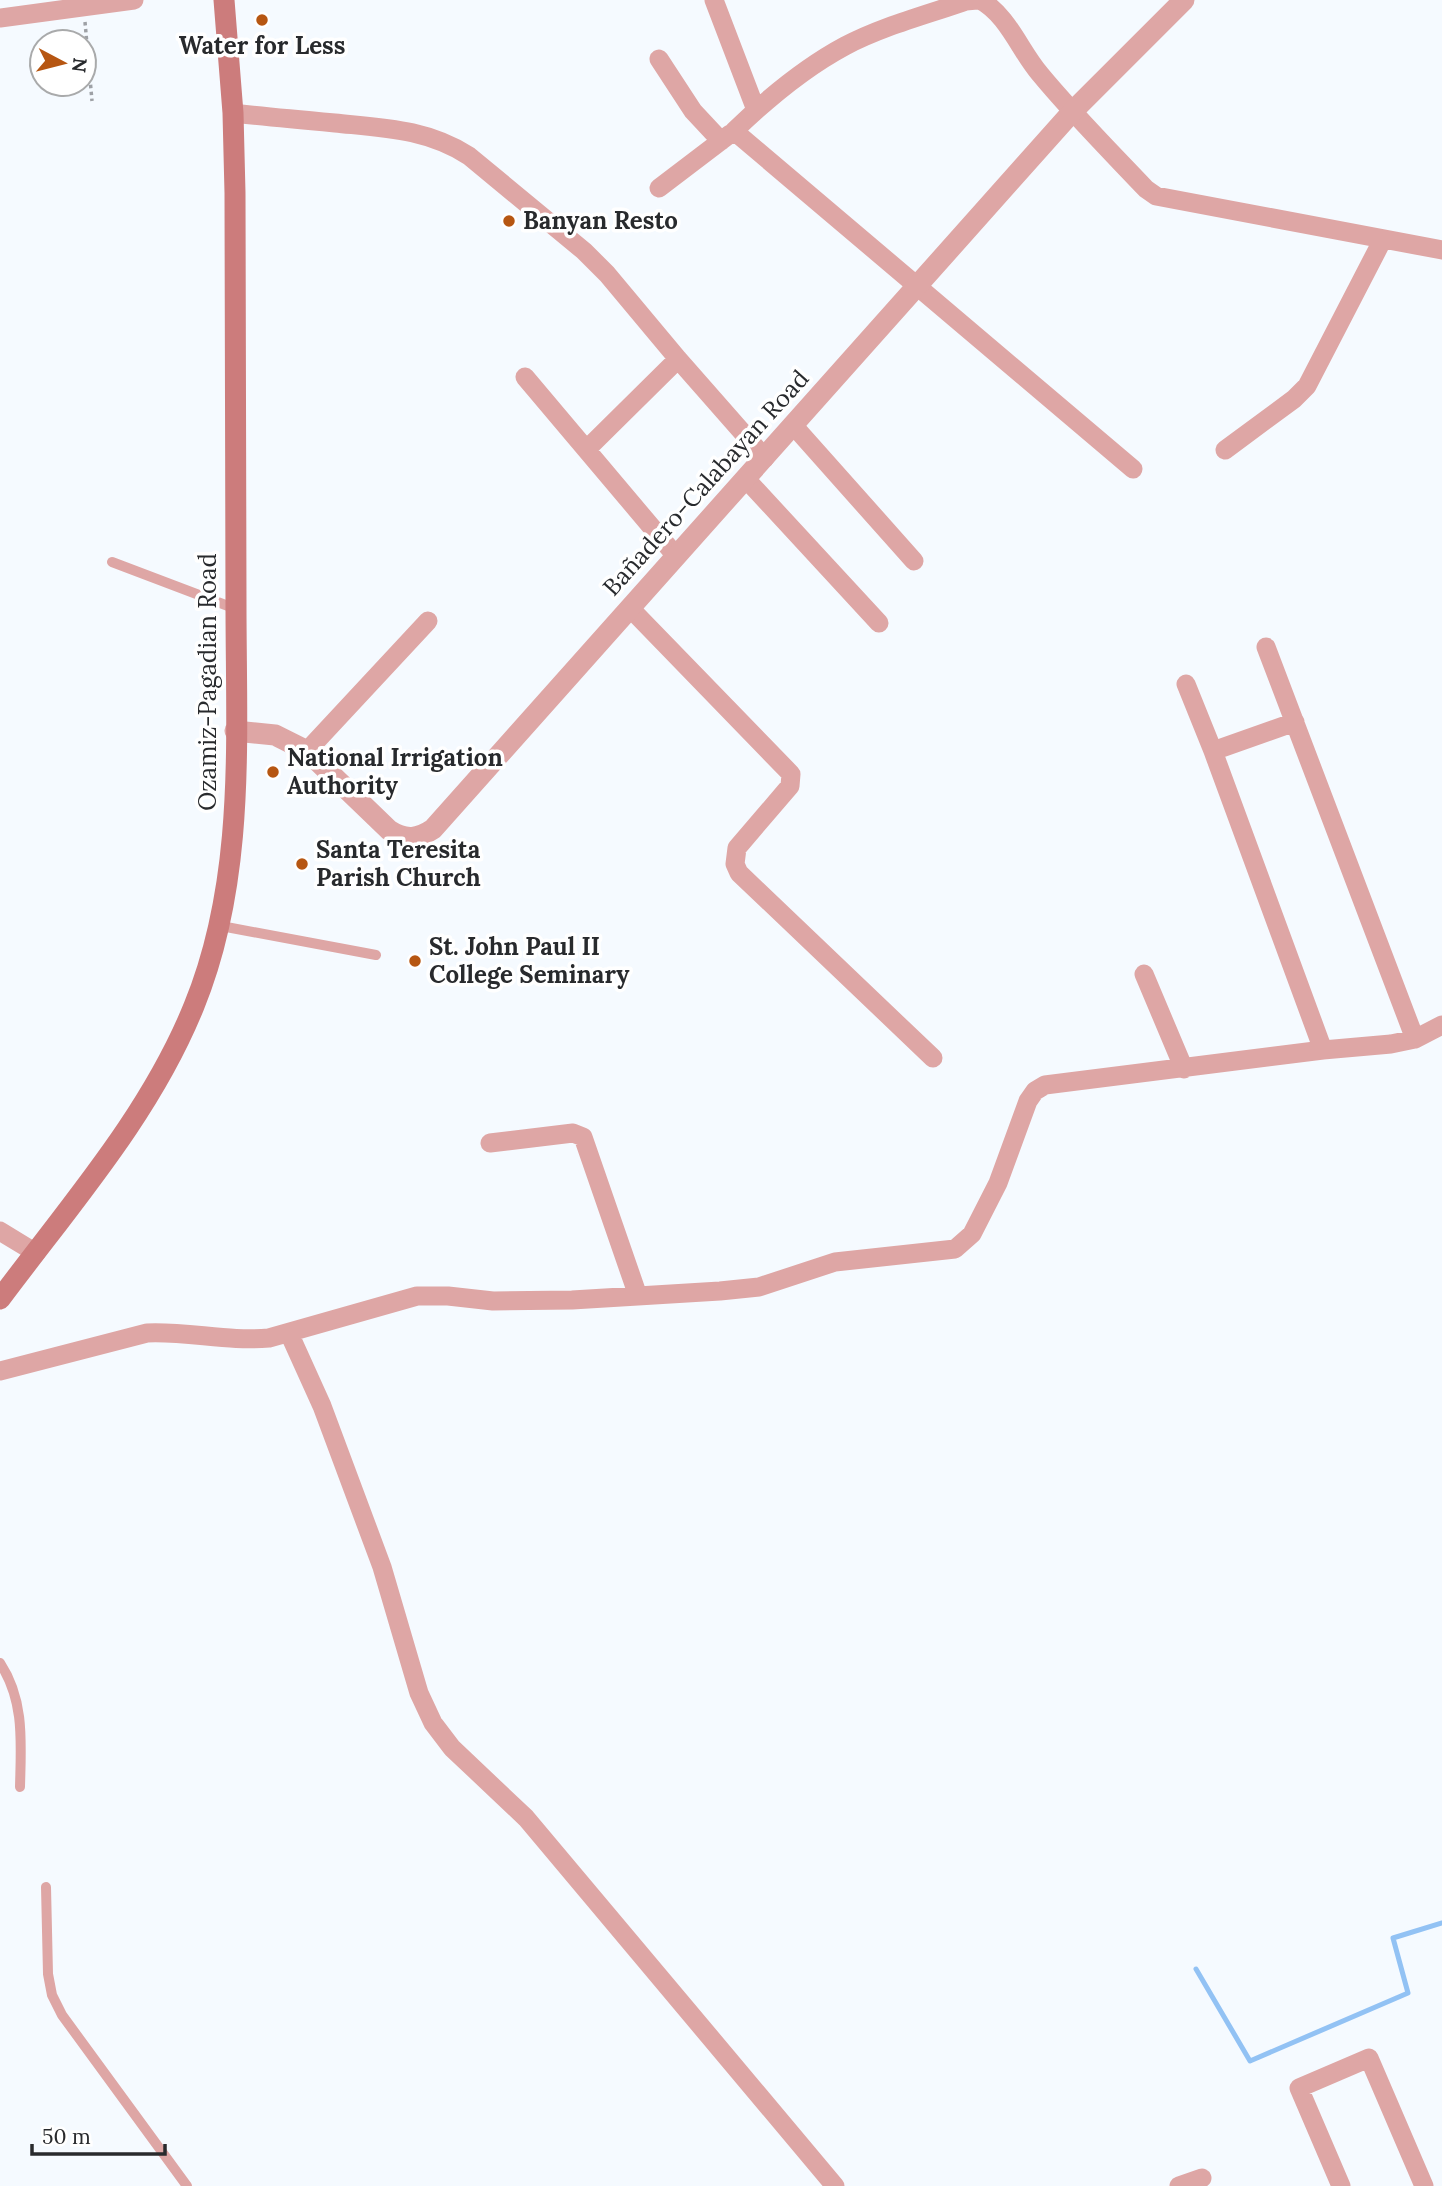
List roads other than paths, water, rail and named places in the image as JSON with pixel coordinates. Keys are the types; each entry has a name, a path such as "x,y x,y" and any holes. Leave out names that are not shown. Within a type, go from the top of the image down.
{"main road":[{"name":"Ozamiz-Pagadian Road","path":"0,1299 118,1141 148,1096 194,1006 221,926 231,859 236,609 233,113 224,0"}],"street":[{"path":"0,18 134,0"},
{"path":"714,0 756,110"},
{"path":"659,188 805,72 844,46 966,1 978,0 989,5 999,16 1037,71 1072,112 1156,196 1442,250"},
{"name":"Bañadero-Calabayan Road","path":"235,731 275,735 307,751 389,830 399,836 421,837 433,829 1072,112 1184,0"},
{"path":"659,59 693,111 916,287 1133,469"},
{"path":"233,113 396,129 449,143 469,156 592,259 622,290 765,458"},
{"path":"1226,450 1294,399 1307,386 1383,239"},
{"path":"588,448 678,359"},
{"path":"525,377 588,448 676,556"},
{"path":"793,425 914,561"},
{"path":"746,479 879,623"},
{"path":"630,608 790,774 790,786 737,848 735,864 738,873 933,1058"},
{"path":"307,751 428,621"},
{"path":"1266,647 1415,1039"},
{"path":"1186,684 1323,1050"},
{"path":"1213,751 1295,722"},
{"path":"1144,974 1184,1069"},
{"path":"0,1371 147,1333 169,1332 248,1340 289,1333 417,1296 544,1301 759,1287 835,1262 955,1250 965,1243 998,1183 1028,1101 1035,1091 1054,1083 1391,1044 1415,1039 1442,1025"},
{"path":"490,1143 573,1133 583,1137 638,1296"},
{"path":"0,1231 36,1253"},
{"path":"289,1333 322,1406 377,1554 419,1693 433,1723 452,1748 526,1818 835,2186"},
{"path":"1341,2186 1299,2088 1369,2058 1424,2186"},
{"path":"1179,2186 1202,2178"}],"lane":[{"path":"113,562 236,609"},
{"path":"221,926 376,955"},
{"path":"0,1663 12,1685 20,1712 20,1787"},
{"path":"0,1683 12,1685"},
{"path":"46,1887 47,1954 52,1995 62,2015 183,2184"}],"waterway":[{"path":"1196,1969 1250,2061 1408,1993 1393,1938 1442,1923"}],"place":[{"name":"Water for Less","path":"262,20"},
{"name":"Banyan Resto","path":"509,221"},
{"name":"National Irrigation Authority","path":"273,772"},
{"name":"Santa Teresita Parish Church","path":"302,864"},
{"name":"St. John Paul II College Seminary","path":"415,961"}]}
